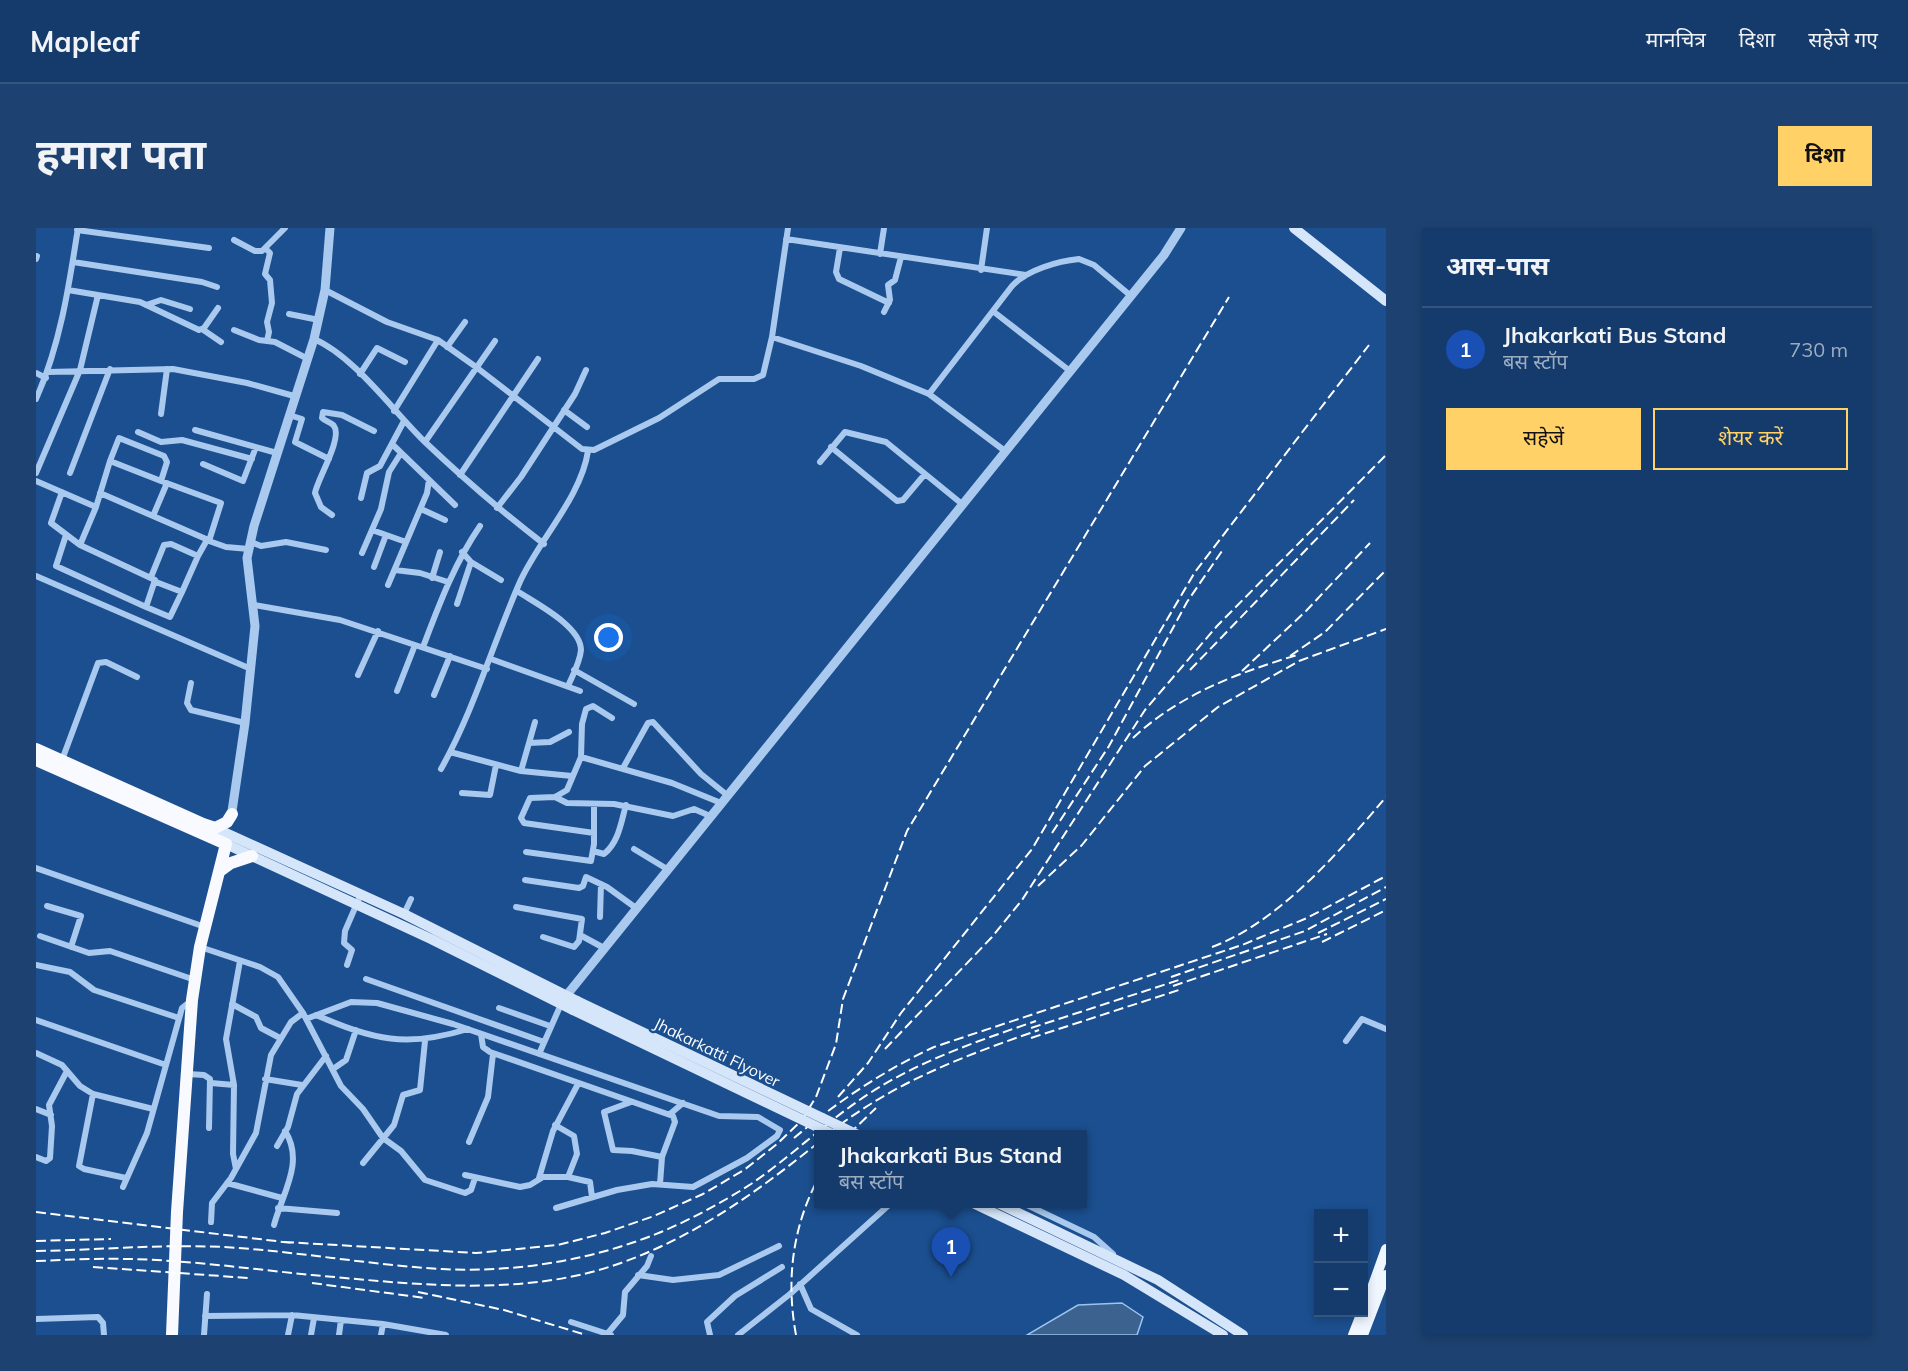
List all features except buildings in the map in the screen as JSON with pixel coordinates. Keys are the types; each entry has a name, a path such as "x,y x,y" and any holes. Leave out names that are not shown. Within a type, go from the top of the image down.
{"highway":[{"path":"36,749 62,760 78,773"},
{"path":"36,760 78,773 227,838 200,947 192,1000 177,1212 172,1335"},
{"path":"94,781 209,826 226,822 232,814"},
{"path":"220,871 231,863 252,856"}],"main road":[{"path":"1294,228 1386,301"},
{"path":"209,826 252,856 359,899 404,914 563,1000"},
{"path":"227,838 359,899 504,974 563,1000"},
{"name":"Jhakarkatti Flyover","path":"563,1000 824,1130"},
{"name":"Jhakarkatti Flyover","path":"575,1006 847,1130"},
{"path":"985,1208 1124,1275 1223,1335"},
{"path":"1010,1208 1118,1259 1183,1295 1243,1335"},
{"path":"1368,1298 1386,1249"},
{"path":"1363,1335 1386,1275"},
{"path":"1353,1335 1360,1317"}],"street":[{"path":"234,240 255,251 266,249 285,228"},
{"path":"227,838 245,723 255,626 254,605 248,574 250,545 319,320 325,290 330,228"},
{"path":"588,451 641,428 719,379 759,378 766,371 788,228"},
{"path":"880,254 884,228"},
{"path":"981,270 987,228"},
{"path":"539,1054 563,1000 1164,255 1181,228"},
{"path":"36,399 47,375 68,290 77,229 209,248"},
{"path":"786,239 981,270 1028,275"},
{"path":"840,248 836,272 839,279 889,303"},
{"path":"266,249 270,253 265,274 270,280 272,303 267,322 269,332 267,342"},
{"path":"884,312 889,303 888,287 895,279 901,258"},
{"path":"929,394 1017,281 1028,275 1070,260 1087,260 1131,296"},
{"path":"73,262 217,287"},
{"path":"68,290 146,305 194,329 202,329 221,342"},
{"path":"325,290 387,322 438,340 588,451"},
{"path":"36,473 80,370 98,295"},
{"path":"146,305 161,300 190,309"},
{"path":"202,329 218,308"},
{"path":"994,312 1070,371"},
{"path":"289,314 319,320"},
{"path":"447,347 465,322"},
{"path":"234,330 267,342 275,342 308,359"},
{"path":"772,337 861,366 929,394 1005,451"},
{"path":"314,339 340,353 394,411 460,475 497,508 544,544"},
{"path":"394,411 438,340"},
{"path":"425,442 495,341"},
{"path":"360,374 377,348 405,362"},
{"path":"460,475 538,359"},
{"path":"70,473 110,369"},
{"path":"36,373 47,375 80,370 167,369 247,383 294,396"},
{"path":"161,414 167,369"},
{"path":"497,508 521,477 564,410 586,370"},
{"path":"332,515 321,507 315,493 329,459 336,432 333,425 322,418 325,410 342,415 374,431"},
{"path":"564,410 587,427"},
{"path":"289,415 302,419 295,442 329,459"},
{"path":"361,498 368,473 380,466 404,421"},
{"path":"195,430 277,453"},
{"path":"138,432 161,442 182,440 252,459"},
{"path":"819,462 845,432 881,439 962,504"},
{"path":"80,545 96,507 119,438 166,458 164,482 153,516"},
{"path":"392,444 455,505"},
{"path":"203,464 241,482 256,447"},
{"path":"831,447 897,501 903,500 925,474"},
{"path":"441,769 487,669 517,591 585,465 588,451"},
{"path":"362,553 381,509 389,472 401,453"},
{"path":"66,535 56,566 171,617 198,556 208,540 220,503 110,461"},
{"path":"388,585 421,509 429,480"},
{"path":"36,481 96,507"},
{"path":"62,492 50,522 80,545 182,592"},
{"path":"100,493 226,547 264,546 286,542 326,550"},
{"path":"421,509 445,520"},
{"path":"423,648 462,552 480,526"},
{"path":"372,530 406,542"},
{"path":"374,567 386,535"},
{"path":"146,607 164,545 171,544 198,556"},
{"path":"432,578 440,552"},
{"path":"462,552 471,562 501,580"},
{"path":"457,604 471,562"},
{"path":"395,570 448,582"},
{"path":"36,576 251,669"},
{"path":"517,591 562,621 573,632 581,649 568,686"},
{"path":"254,605 327,617 487,669"},
{"path":"358,675 378,632"},
{"path":"397,691 415,645"},
{"path":"434,695 450,656"},
{"path":"491,659 580,691"},
{"path":"62,760 98,663 106,662 137,677"},
{"path":"574,670 634,704"},
{"path":"191,683 187,703 191,710 245,723"},
{"path":"555,797 569,788 581,757 582,724 588,707 596,707 612,718"},
{"path":"520,771 535,722"},
{"path":"623,768 648,723 653,722 724,799"},
{"path":"529,743 550,742 569,732"},
{"path":"450,752 520,771 572,777"},
{"path":"581,757 724,799"},
{"path":"462,793 490,795 496,765"},
{"path":"594,833 522,822 520,818 530,798 555,797 567,803 626,805 673,816 694,808 710,816"},
{"path":"526,852 591,861 594,804"},
{"path":"593,851 604,854 612,846 618,834 626,805"},
{"path":"634,849 667,869"},
{"path":"36,868 205,927"},
{"path":"525,880 579,888 583,886 586,878 602,884 636,908"},
{"path":"600,917 602,884"},
{"path":"347,965 352,950 344,944 345,931 359,899"},
{"path":"404,914 411,899"},
{"path":"47,906 81,916 71,947"},
{"path":"516,907 582,920 578,944 574,947 543,937"},
{"path":"580,935 604,948"},
{"path":"40,936 89,953 110,951 195,980"},
{"path":"200,947 268,971 278,977 305,1016 341,1086 363,1109 383,1138 401,1152 425,1180 465,1193 471,1190 475,1178"},
{"path":"236,1169 233,1154 234,1085 226,1039 240,961"},
{"path":"36,965 70,972 94,990 179,1018"},
{"path":"366,979 544,1042"},
{"path":"123,1187 147,1133 184,1004 192,1000"},
{"path":"211,1222 212,1203 236,1169 256,1133 271,1054 280,1038 295,1017 316,1015 342,1004 363,1001 468,1029 719,1116 762,1119 779,1128 780,1133 747,1158 693,1187 660,1184 617,1190 556,1208"},
{"path":"232,1004 256,1017 261,1028 280,1038"},
{"path":"499,1008 550,1026"},
{"path":"316,1015 356,1030 395,1040 425,1041 468,1029"},
{"path":"1346,1041 1362,1019 1386,1029"},
{"path":"36,1020 166,1065"},
{"path":"333,1068 346,1060 356,1030"},
{"path":"481,1034 483,1047 493,1054 670,1114 675,1122 662,1157 660,1184"},
{"path":"363,1163 394,1125 404,1095 420,1090 425,1041"},
{"path":"36,1053 57,1062 80,1086 93,1094 153,1109"},
{"path":"469,1142 488,1097 493,1054"},
{"path":"277,1146 302,1085 326,1056"},
{"path":"36,1157 46,1161 50,1158 50,1103 67,1071"},
{"path":"188,1074 204,1075 211,1083 209,1128"},
{"path":"265,1079 302,1085"},
{"path":"211,1083 234,1085"},
{"path":"539,1178 555,1125 578,1084"},
{"path":"93,1094 79,1166 126,1178"},
{"path":"632,1102 604,1112 613,1150 662,1157"},
{"path":"670,1114 683,1103"},
{"path":"36,1109 51,1115"},
{"path":"555,1125 574,1136 577,1154 568,1177"},
{"path":"274,1226 294,1163 293,1146 285,1131"},
{"path":"465,1175 524,1187 539,1178 568,1177 588,1181 592,1197"},
{"path":"227,1183 282,1198"},
{"path":"278,1208 338,1213"},
{"path":"738,1335 800,1284 884,1208"},
{"path":"1034,1208 1094,1237 1118,1259"},
{"path":"638,1275 673,1280 719,1275 779,1246"},
{"path":"571,1322 610,1334 623,1315 623,1297 647,1266 651,1256"},
{"path":"710,1335 706,1322 730,1299 782,1267"},
{"path":"800,1284 811,1309 857,1335"},
{"path":"204,1335 207,1294"},
{"path":"205,1316 292,1316 382,1324 446,1335"},
{"path":"288,1335 292,1316"},
{"path":"36,1319 98,1317 103,1323 104,1335"},
{"path":"311,1335 314,1318"},
{"path":"339,1335 341,1320"},
{"path":"381,1335 382,1324"}],"water":[{"path":"1122,1303 1143,1317 1137,1335 1027,1335 1078,1305"}],"railway":[{"path":"284,1242 476,1253 558,1245 605,1233 654,1216 703,1194 744,1170 801,1121 816,1097 836,1044 843,999 907,831 1229,297"},
{"path":"838,1097 868,1063 901,1013 1032,849 1195,572 1369,345"},
{"path":"885,1049 992,937 1022,900 1145,710 1217,626 1386,455"},
{"path":"1190,670 1354,500"},
{"path":"1242,671 1306,611 1370,543"},
{"path":"1052,833 1109,746 1187,602 1222,551"},
{"path":"1290,656 1325,632 1386,570"},
{"path":"1038,886 1082,845 1145,766 1218,707 1299,661 1386,629"},
{"path":"1133,738 1170,709 1190,697 1253,669 1297,655"},
{"path":"1212,947 1237,936 1284,903 1328,862 1386,797"},
{"path":"794,1138 861,1088 934,1047 1242,945 1307,918 1386,876"},
{"path":"1171,977 1305,931 1386,887"},
{"path":"1318,933 1386,899"},
{"path":"1322,942 1386,910"},
{"path":"1173,986 1327,934"},
{"path":"1031,1028 1182,979"},
{"path":"1031,1038 1182,989"},
{"path":"821,1130 861,1099 903,1074 946,1054 1036,1021"},
{"path":"833,1130 877,1100 929,1073 1039,1030"},
{"path":"853,1130 876,1108"},
{"path":"36,1251 223,1247 415,1267 470,1270 554,1262 635,1242 696,1216 751,1184 814,1135"},
{"path":"36,1261 104,1259 173,1261 389,1282 466,1286 543,1281 581,1275 618,1264 673,1241 724,1212 814,1146"},
{"path":"796,1335 792,1295 794,1254 803,1215 814,1188"},
{"path":"36,1212 292,1243"},
{"path":"36,1241 111,1239"},
{"path":"93,1267 249,1278"},
{"path":"312,1283 425,1298"},
{"path":"418,1292 504,1310 586,1335"}],"place":[{"name":"Jhakarkati Bus Stand","path":"951,1277"}]}
